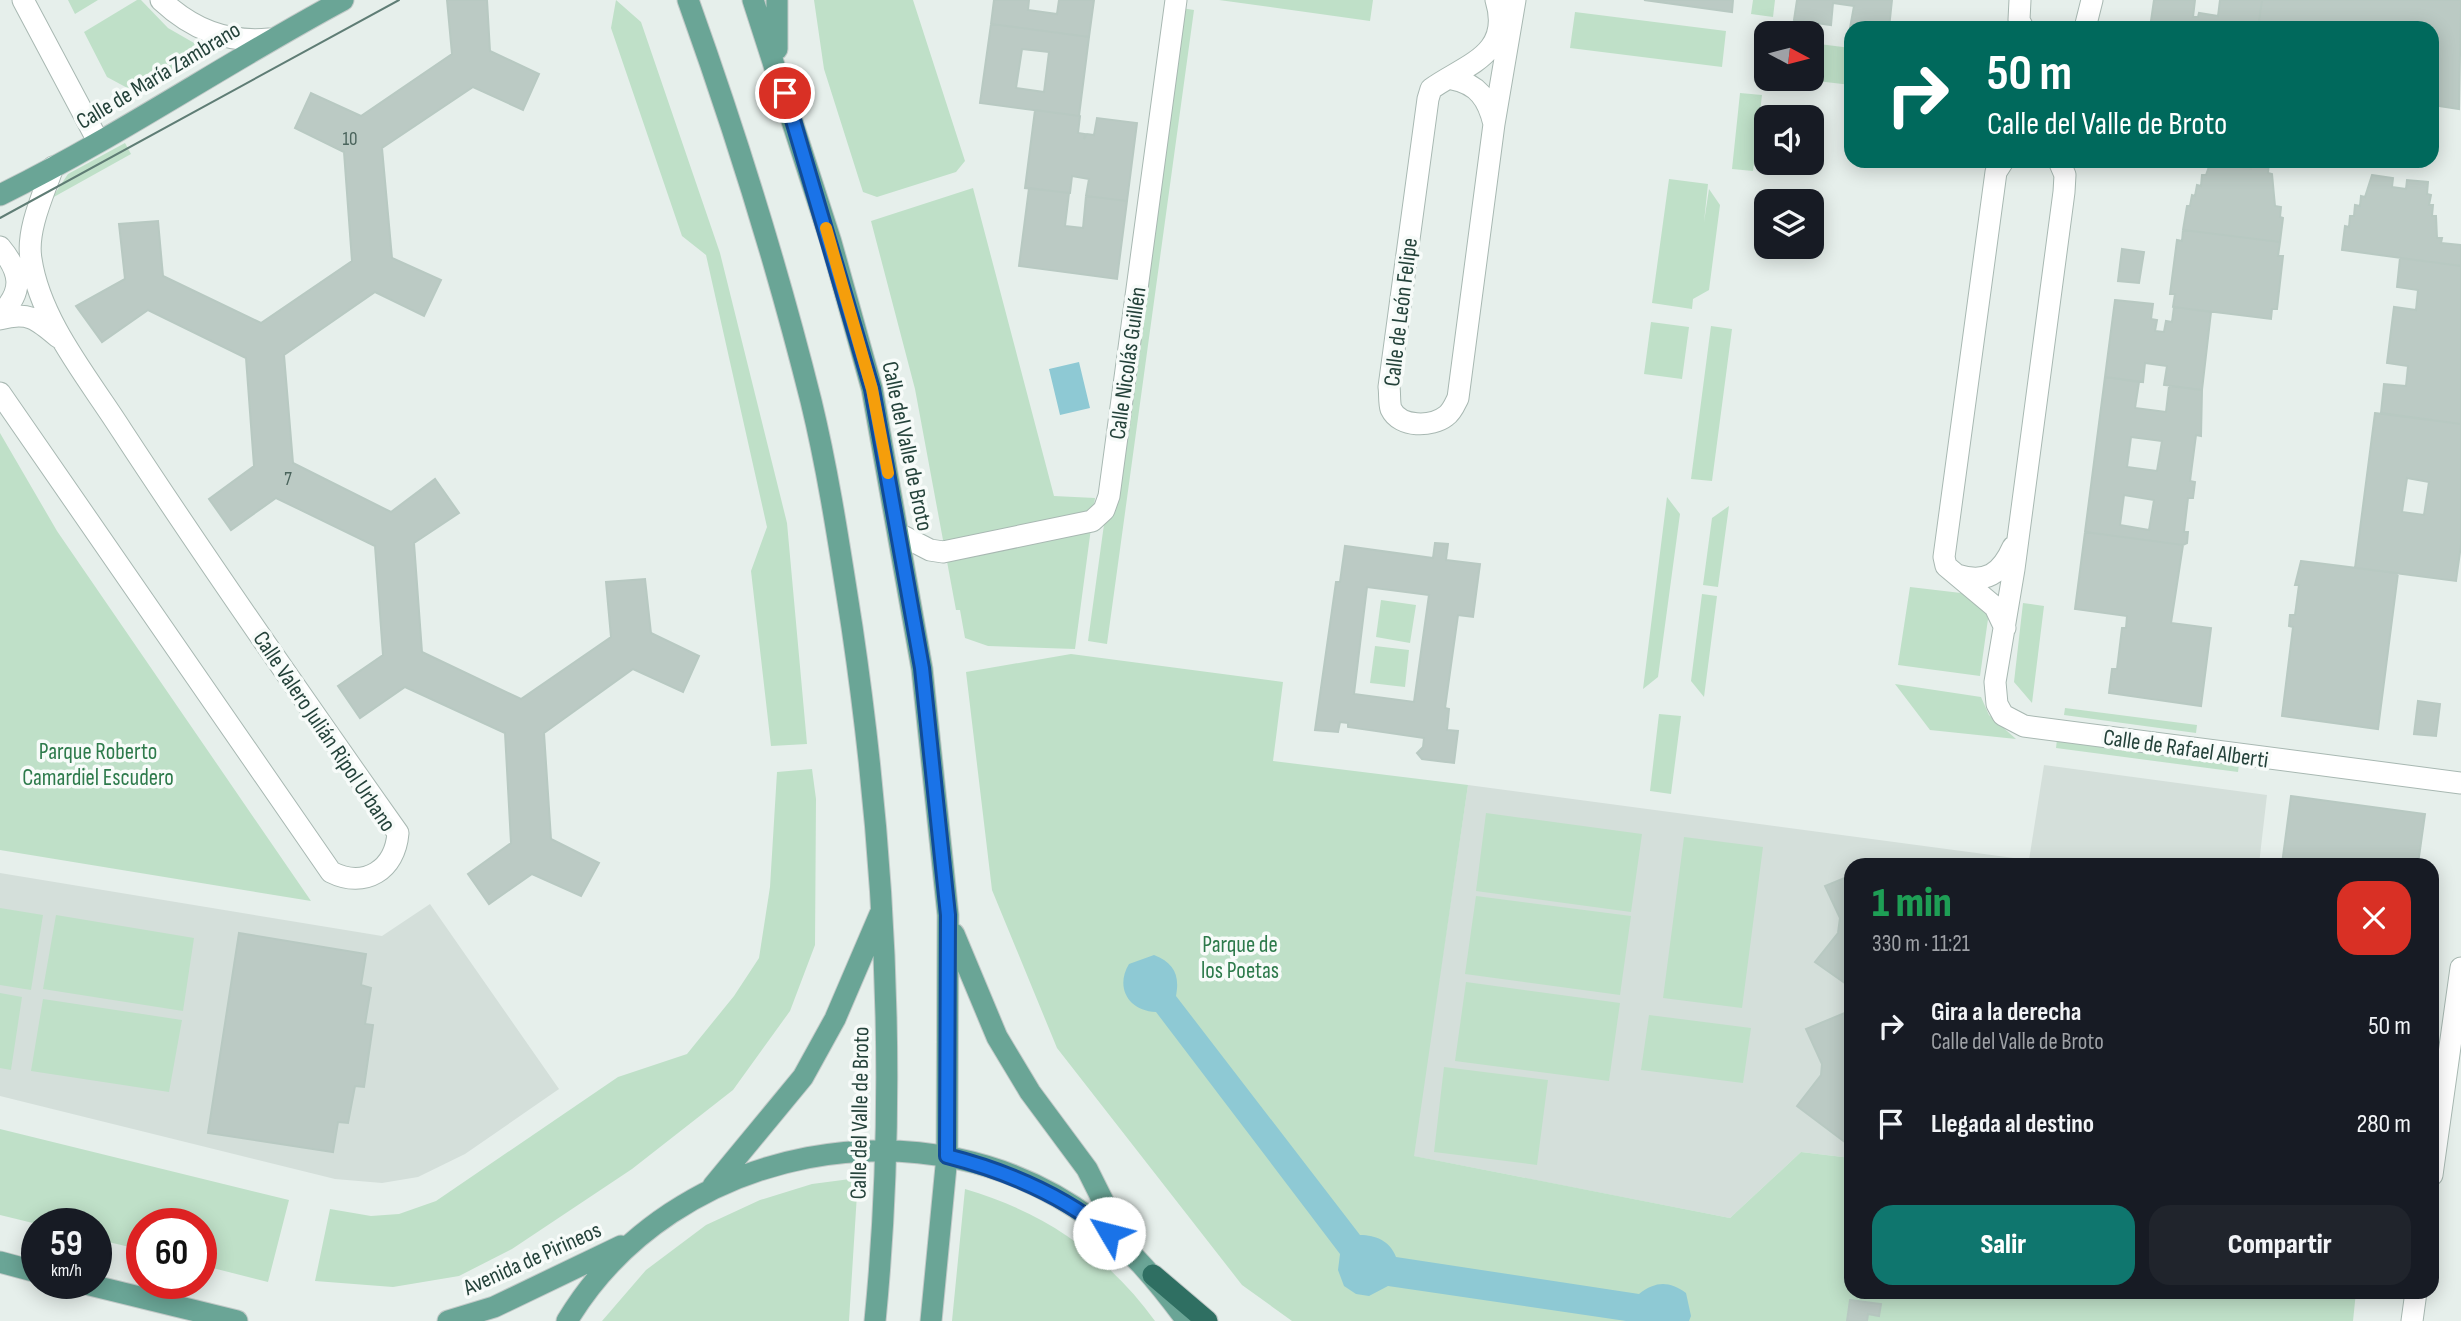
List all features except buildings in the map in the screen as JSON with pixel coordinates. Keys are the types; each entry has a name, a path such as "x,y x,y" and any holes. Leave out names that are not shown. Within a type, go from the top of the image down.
{"highway":[{"path":"1153,1275 1207,1321"}],"main road":[{"name":"Calle de María Zambrano","path":"0,195 54,167 269,39 343,0"},
{"name":"Calle del Valle de Broto","path":"688,0 731,119 811,403 838,539 871,764 883,906 887,1149 875,1321"},
{"name":"Calle del Valle de Broto","path":"753,0 777,68 872,389 922,668 948,915 947,1156 931,1321"},
{"path":"777,0 777,68"},
{"name":"Calle del Valle de Broto","path":"710,1189 803,1077 835,1019 883,906"},
{"name":"Calle del Valle de Broto","path":"948,915 968,972 997,1037 1030,1092 1087,1169 1104,1197 1125,1246"},
{"name":"Avenida de Pirineos","path":"567,1321 602,1273 636,1240 672,1212 710,1189 767,1166 826,1153 887,1149 947,1156 1013,1176 1049,1193 1092,1219 1125,1246 1153,1275 1187,1321"},
{"name":"Avenida de Pirineos","path":"448,1321 505,1303 636,1240"},
{"path":"0,1262 21,1268"},
{"path":"112,1290 237,1321"}],"street":[{"path":"23,0 98,141"},
{"path":"161,0 174,13 208,32 241,40 269,39"},
{"name":"Calle Nicolás Guillén","path":"900,534 930,550 943,552 1092,521 1104,510 1111,483 1176,0"},
{"name":"Calle de León Felipe","path":"1496,0 1499,23 1495,39 1480,60 1432,89 1428,99 1389,387 1391,409 1401,419 1417,424 1435,423 1449,415 1458,398 1494,124 1515,0"},
{"path":"2020,0 2020,21"},
{"path":"2087,21 2092,0"},
{"path":"1452,79 1467,82 1483,95 1494,124"},
{"name":"Calle Valero Julián Ripol Urbano","path":"0,393 331,872 351,881 369,877 389,863 398,833 216,573 65,342 37,286 30,257 37,213 54,167"},
{"path":"1999,168 1944,557 1947,566 1955,574 1995,607 2005,628"},
{"name":"Calle de Rafael Alberti","path":"2062,168 2065,174 2064,192 2018,536 1995,682 1997,704 2003,715 2024,726 2461,783"},
{"name":"Calle Valero Julián Ripol Urbano","path":"0,247 14,265 17,283 10,304 0,316"},
{"name":"Calle Valero Julián Ripol Urbano","path":"0,316 18,314 37,319 65,342"},
{"name":"Calle de Rafael Alberti","path":"1955,574 1967,578 1994,576 2003,567 2018,536"},
{"path":"2439,1125 2461,968"},
{"path":"2412,1321 2415,1299"}],"shaded area":[{"path":"2044,765 2267,795 2260,858 2029,858"},
{"path":"1468,785 2014,858 1844,858 1844,1157 1801,1152 1730,1218 1413,1156"},
{"path":"0,873 382,936 430,904 559,1089 465,1154 418,1177 382,1183 335,1179 0,1096"}],"green space":[{"path":"68,0 98,0 75,14"},
{"path":"141,0 168,28 208,51 201,62 137,97 133,91 107,77 84,32"},
{"path":"616,0 641,22 720,253 787,523 807,744 771,746 751,571 767,527 706,255 682,236 611,28"},
{"path":"814,0 913,0 965,161 956,172 877,197 863,192 824,69"},
{"path":"1219,0 1373,0 1370,21"},
{"path":"1753,0 1775,0 1773,17 1751,14"},
{"path":"1175,7 1194,10 1107,644 1088,641"},
{"path":"1575,12 1726,31 1722,67 1570,48"},
{"path":"1824,45 1844,47 1844,84 1824,82"},
{"path":"1740,93 1762,95 1761,105 1754,105 1753,171 1732,169"},
{"path":"125,143 131,154 52,198 68,174"},
{"path":"1669,179 1708,184 1704,222 1709,189 1720,205 1709,290 1693,299 1692,309 1652,303"},
{"path":"973,188 1054,496 1095,498 1075,649 988,646 965,638 960,610 956,610 915,389 871,221"},
{"path":"1651,322 1689,327 1682,379 1644,374"},
{"path":"1711,326 1732,329 1712,481 1691,479"},
{"name":"Parque Roberto Camardiel Escudero","path":"0,433 57,531 311,901 0,850"},
{"path":"1667,497 1680,514 1658,677 1643,689"},
{"path":"1729,506 1718,587 1703,585 1712,518"},
{"path":"1910,587 1961,593 1984,605 1988,619 1980,676 1898,665"},
{"path":"1702,594 1717,596 1704,697 1691,681"},
{"path":"1381,600 1416,605 1410,643 1376,637"},
{"path":"2023,603 2044,606 2032,703 2014,682"},
{"path":"1375,646 1409,650 1405,687 1370,683"},
{"name":"Parque de los Poetas","path":"1071,654 1283,682 1273,761 1468,785 1414,1156 1730,1218 1801,1152 1844,1157 1844,1299 2355,1299 2353,1321 1292,1321 1242,1285 1057,1048 992,890 966,672"},
{"path":"1895,684 1981,697 1989,715 2016,739 1930,730"},
{"path":"2065,708 2197,725 2196,733 2064,715"},
{"path":"1659,714 1681,716 1671,794 1650,791"},
{"path":"2057,739 2239,764 2238,772 2056,748"},
{"path":"812,769 816,799 815,945 790,1011 733,1090 632,1169 512,1249 459,1276 393,1287 315,1281 330,1209 371,1216 399,1214 436,1201 618,1077 687,1054 734,996 759,958 770,887 777,772"},
{"path":"1486,813 1642,834 1631,912 1476,891"},
{"path":"1684,837 1763,847 1742,1008 1663,998"},
{"path":"1476,896 1631,916 1620,995 1465,974"},
{"path":"0,908 43,915 31,990 0,985"},
{"path":"56,915 194,938 183,1011 43,989"},
{"path":"1466,982 1620,1003 1609,1081 1455,1061"},
{"path":"0,993 22,997 11,1070 0,1068"},
{"path":"43,999 182,1020 169,1092 31,1071"},
{"path":"1649,1015 1751,1028 1743,1083 1641,1070"},
{"path":"1444,1067 1548,1080 1537,1165 1434,1152"},
{"path":"0,1129 289,1200 268,1282 217,1269 217,1208 126,1208 126,1246 112,1243 112,1208 21,1208 21,1220 0,1215"},
{"path":"858,1178 849,1321 602,1321 646,1270 706,1225 760,1200 812,1184"},
{"path":"965,1189 1021,1210 1072,1239 1116,1276 1155,1321 952,1321"}],"water":[{"path":"1079,362 1090,408 1060,415 1049,369"},
{"path":"1154,955 1171,966 1177,982 1176,996 1360,1235 1382,1240 1396,1257 1639,1294 1657,1285 1674,1286 1686,1293 1691,1316 1689,1321 1626,1321 1388,1286 1369,1296 1356,1294 1344,1286 1338,1270 1340,1254 1156,1012 1138,1007 1127,996 1123,981 1129,964"}],"tram line":[{"path":"0,218 399,0"}],"slow traffic":[{"path":"826,228 872,389 888,473"}],"route":[{"path":"785,93 831,242 872,389 922,668 948,915 947,1156 1013,1176 1060,1199 1109,1233"}]}
